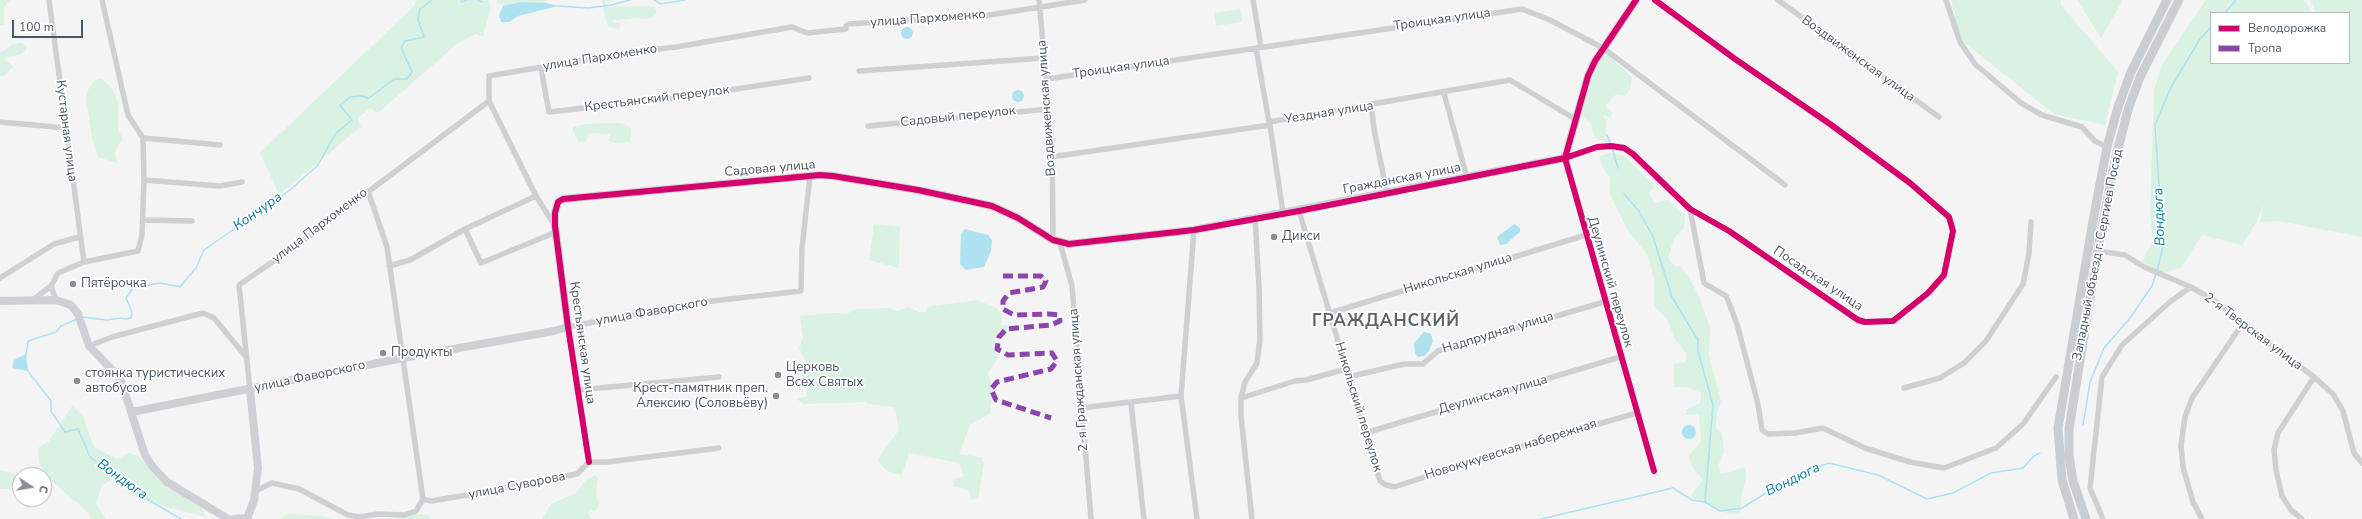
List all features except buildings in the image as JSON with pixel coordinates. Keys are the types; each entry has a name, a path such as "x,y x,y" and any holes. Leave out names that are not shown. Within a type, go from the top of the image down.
{"main road":[{"name":"Западный объезд г. Сергиев Посад","path":"2074,519 2062,480 2058,428 2107,147 2118,107 2131,72 2167,0"},
{"name":"Западный объезд г. Сергиев Посад","path":"2086,519 2073,481 2069,456 2069,429 2098,251 2116,156 2128,110 2140,77 2179,0"}],"street":[{"name":"Кустарная улица","path":"49,0 79,237 84,262"},
{"path":"33,301 51,286 58,273 84,262 138,251 144,220 143,138 128,114 102,0"},
{"name":"Воздвиженская улица","path":"1039,0 1047,79 1056,241"},
{"path":"1040,8 1085,0"},
{"path":"1253,0 1269,124 1283,213"},
{"path":"1565,158 1588,76 1603,48 1636,0"},
{"name":"Посадская улица","path":"1565,158 1597,147 1611,146 1624,148 1633,154 1690,209 1729,231 1858,320 1865,322 1893,321 1913,307 1944,275 1953,231 1949,217 1910,183 1830,124 1735,59 1655,0"},
{"name":"Воздвиженская улица","path":"1778,0 1938,117"},
{"path":"1946,0 1960,42 1975,64 2020,103 2042,115 2082,127 2095,141 2107,147"},
{"name":"улица Пархоменко","path":"247,358 239,285 304,240 489,101 489,76 630,52 676,47 792,27 807,33 846,29 846,26 849,24 983,16 1040,8"},
{"name":"Троицкая улица","path":"1047,79 1522,9 1550,20 1603,48 1785,185"},
{"path":"859,71 1044,58"},
{"name":"Крестьянский переулок","path":"541,68 549,112 683,97 809,78"},
{"name":"Уездная улица","path":"1052,157 1269,124 1444,94 1510,80 1575,119"},
{"path":"1444,94 1467,178"},
{"name":"Крестьянская улица","path":"489,101 536,196 555,229 577,390 589,462"},
{"path":"1371,106 1375,135 1387,193"},
{"name":"Садовый переулок","path":"868,126 1048,109"},
{"path":"0,122 66,128"},
{"path":"143,138 220,146"},
{"name":"Гражданская улица","path":"1069,244 1194,230 1299,211 1565,158"},
{"name":"Деулинский переулок","path":"1565,158 1604,302 1654,471"},
{"name":"Садовая улица","path":"555,229 554,214 558,202 563,199 810,176 833,176 918,190 992,206 1018,218 1056,241 1069,244"},
{"name":"улица Фаворского","path":"132,412 250,390 403,358 554,331 686,304 801,291 802,248 810,176"},
{"path":"144,180 220,186 242,182"},
{"path":"255,491 272,483 299,489 348,515 359,517 378,514 404,515 416,511 423,499 389,266 382,229 368,191"},
{"path":"389,266 410,260 465,229 536,196"},
{"path":"1690,209 1704,283 1726,296 1729,303 1737,324 1764,433 1795,433 1823,428 1865,448 1910,462 1944,468 1996,448 2023,424 2056,377"},
{"name":"Никольский переулок","path":"1299,211 1311,258 1330,313 1380,481 1386,485"},
{"path":"1252,519 1241,416 1241,398 1245,382 1257,363 1260,339 1255,218"},
{"path":"144,220 192,221"},
{"path":"1904,388 1940,378 1964,364 1986,341 2023,284 2029,253 2031,222"},
{"path":"465,229 481,263 555,229"},
{"path":"1194,230 1181,396 1197,519"},
{"name":"Никольская улица","path":"1330,313 1586,235"},
{"path":"0,278 54,244 79,237"},
{"name":"2-я Гражданская улица","path":"1056,241 1072,286 1091,519"},
{"name":"2-я Тверская улица","path":"2098,251 2125,255 2144,267 2191,287 2215,301 2314,377 2333,394 2343,411 2354,453 2362,463"},
{"path":"51,286 56,300"},
{"path":"2103,519 2090,488 2102,378 2122,345 2171,301 2191,287"},
{"path":"0,301 56,300 67,302 78,314 89,346 120,378 145,455 160,476 228,519 247,518 255,491 258,468 247,358 214,318 203,313 112,338 89,346"},
{"name":"Надпрудная улица","path":"1348,377 1404,364 1423,364 1438,351 1604,302"},
{"path":"2202,519 2193,502 2183,468 2181,445 2185,417 2192,398 2243,323"},
{"name":"Деулинская улица","path":"1365,433 1620,357"},
{"path":"1241,398 1295,381 1306,380 1346,369"},
{"path":"577,390 719,377"},
{"path":"2302,519 2290,510 2282,496 2276,470 2274,450 2278,433 2314,377"},
{"path":"1081,408 1181,396"},
{"path":"1132,403 1144,519"},
{"name":"Новокукуевская набережная","path":"1386,485 1394,487 1524,445 1637,413"},
{"path":"589,462 607,462 719,448"},
{"name":"улица Суворова","path":"423,499 431,501 576,474 589,462"}],"green space":[{"path":"0,0 10,0 4,7 4,25 0,25"},
{"path":"416,0 488,0 491,7 483,37 476,34 458,43 378,113 370,108 358,118 361,127 279,194 260,153 415,5"},
{"path":"497,0 547,0 546,3 521,2 503,6 497,3"},
{"path":"602,0 616,0 606,1 605,3 610,7 653,6 656,9 656,14 652,18 635,18 612,21 621,24 619,29 609,27 606,22"},
{"path":"1951,0 2061,0 2061,5 2118,72 2105,125 2054,114 1960,39"},
{"path":"2077,0 2123,0 2101,38"},
{"path":"2206,0 2304,0 2311,12 2210,12 2210,64 2350,64 2350,12 2316,12 2310,0 2362,0 2362,237 2279,221 2260,222 2264,204 2257,221 2242,245 2202,235 2181,268 2162,273 2142,262 2153,240 2150,213 2154,91 2161,66"},
{"path":"1240,9 1242,22 1216,26 1214,13"},
{"path":"21,43 26,46 26,50 21,54 5,58 4,61 9,62 13,67 5,76 0,76 0,53 13,44"},
{"path":"1607,54 1632,77 1630,89 1625,96 1615,95 1606,106 1613,113 1610,117 1603,115 1606,123 1605,131 1611,140 1606,142 1595,138 1591,124 1582,116 1582,108 1593,73 1602,57"},
{"path":"101,78 113,89 118,104 118,127 123,141 118,145 115,154 117,163 98,157 92,138 86,98 88,90 95,80"},
{"path":"619,123 627,125 631,130 630,142 615,143 609,141 610,134 589,133 586,141 578,142 573,131 573,127 587,124"},
{"path":"1611,153 1623,155 1654,186 1649,193 1655,203 1667,200 1685,215 1684,228 1674,238 1668,258 1674,266 1680,266 1687,274 1699,296 1710,328 1709,355 1721,401 1717,412 1716,428 1722,433 1724,452 1718,466 1720,473 1730,472 1744,467 1747,475 1742,492 1740,514 1730,514 1690,497 1703,480 1692,467 1689,455 1701,442 1699,414 1685,415 1687,409 1700,403 1701,393 1688,387 1674,387 1674,364 1686,362 1686,353 1674,338 1668,320 1654,306 1654,279 1648,256 1627,229 1610,195 1610,178 1603,168 1599,156"},
{"path":"874,224 900,227 899,268 869,260"},
{"path":"976,300 995,307 1002,314 1001,325 1012,326 1010,331 999,331 993,346 998,358 988,373 993,389 990,414 970,425 959,454 981,457 984,463 978,498 971,500 969,489 954,487 953,479 964,476 959,463 909,453 902,475 887,471 877,460 899,430 895,407 867,404 866,402 803,404 797,399 807,396 807,377 804,373 807,363 799,348 803,338 800,316 834,313 847,314 855,309 890,308 896,311 909,307 919,312 925,312 928,307"},
{"path":"72,406 83,416 94,447 117,459 129,453 140,457 154,475 169,489 177,492 201,507 206,517 140,500 113,479 102,485 96,504 106,519 91,519 89,513 52,482 52,467 42,467 39,463 38,448 49,441"},
{"path":"0,470 12,473 12,485 9,489 0,489"},
{"path":"595,475 598,478 596,494 599,506 595,511 590,509 588,514 592,519 542,519 551,504 576,493 586,480"},
{"path":"287,514 323,516 333,519 280,519"},
{"path":"417,514 428,515 431,519 390,519"}],"water":[{"path":"521,2 546,3 558,6 518,16 509,22 501,22 499,15 503,6"},
{"path":"907,27 911,29 913,33 911,37 907,39 903,37 901,33 903,29"},
{"path":"1020,90 1023,91 1023,101 1016,102 1013,101 1012,94 1013,91"},
{"path":"1514,224 1520,228 1520,232 1506,244 1500,245 1497,237"},
{"path":"965,229 988,235 992,240 991,251 984,267 966,270 960,264 961,234"},
{"path":"1424,332 1431,334 1433,341 1429,351 1424,356 1418,357 1415,354 1414,343"},
{"path":"26,354 28,371 12,368 14,360"},
{"path":"1686,425 1692,425 1696,429 1696,435 1692,439 1686,439 1682,435 1682,429"}],"waterway":[{"name":"Кончура","path":"82,317 107,320 131,318 132,312 126,298 133,288 160,283 180,287 196,268 204,250 290,190 318,165 336,133 352,120 340,105 350,97 361,96 369,98 394,79 407,79 412,72 401,48 405,41 424,37 418,19 420,9 432,0"},
{"path":"461,0 462,2 467,0"},
{"path":"478,0 482,2"},
{"path":"557,6 589,8 611,5 630,0"},
{"path":"654,0 661,4 685,0"},
{"name":"Вондюга","path":"2226,12 2236,0"},
{"name":"Вондюга","path":"2157,271 2163,247 2155,125 2170,89 2200,39 2210,28"},
{"path":"1607,135 1611,145"},
{"path":"1612,148 1618,168"},
{"path":"1624,194 1639,211 1653,237 1672,297 1698,340 1698,351 1713,405 1705,502"},
{"name":"Вондюга","path":"2083,425 2090,382 2104,348 2130,318 2152,286 2156,274"},
{"name":"Кончура","path":"26,356 28,341 56,332 61,326 77,319"},
{"name":"Вондюга","path":"27,370 51,401 51,411 65,432 78,429 90,457 150,501 181,519"},
{"name":"Вондюга","path":"1541,519 1673,488 1692,500 1705,502 1720,511 1742,508 1787,480 1829,463 1878,475 1927,499 1953,493 1991,473 2023,468 2034,456 2040,453"}],"marked path":[{"path":"1003,276 1041,276 1046,281 1043,287 1009,293 1003,301 1003,309 1014,315 1059,315 1060,321 1051,325 1006,329 999,337 997,349 1008,355 1052,353 1057,361 1051,369 997,382 991,389 996,400 1051,418"}],"cycle path":[{"path":"589,462 568,327 555,226 555,213 558,202 563,199 820,175 833,176 918,190 992,206 1018,218 1053,240 1069,244 1194,230 1299,211 1565,158 1588,76 1595,61 1636,0"},
{"path":"1654,471 1565,158 1597,147 1611,146 1624,148 1633,154 1690,209 1729,231 1858,320 1865,322 1893,321 1928,293 1944,275 1953,231 1949,217 1910,183 1830,124 1735,59 1655,0"}],"place":[{"name":"Дикси","path":"1274,237"},
{"name":"Пятёрочка","path":"73,284"},
{"name":"Продукты","path":"383,353"},
{"name":"Церковь Всех Святых","path":"778,375"},
{"name":"стоянка туристических автобусов","path":"77,381"},
{"name":"Крест-памятник преп. Алексию (Соловьёву)","path":"776,396"}],"district":[{"name":"ГРАЖДАНСКИЙ","path":"1386,322"}]}
